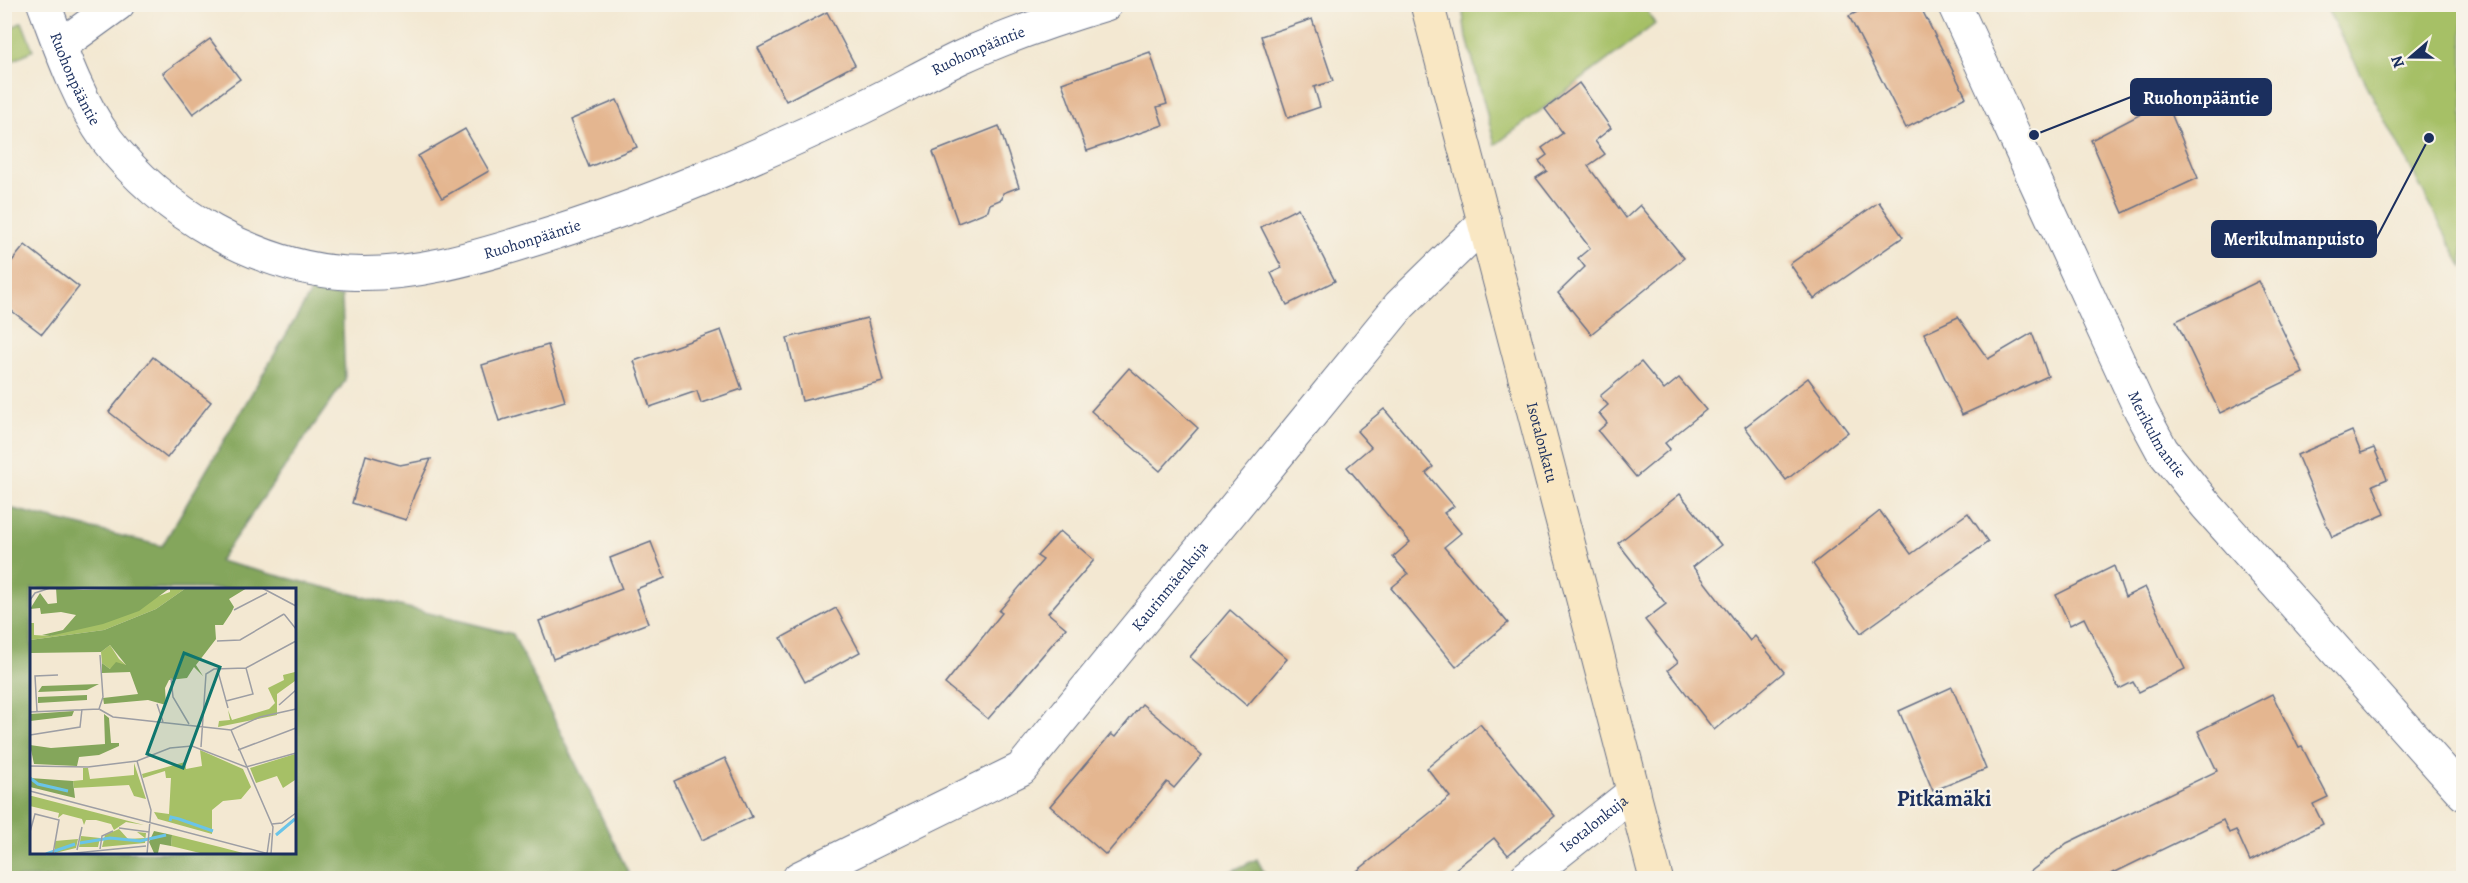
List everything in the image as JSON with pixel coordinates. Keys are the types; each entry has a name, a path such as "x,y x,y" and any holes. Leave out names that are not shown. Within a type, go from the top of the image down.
{"street":[{"name":"Ruohonpääntie","path":"44,4 77,88 106,138 140,176 185,213 241,245 294,265 346,273 389,272 466,260 641,204 735,167 862,108 961,57 1044,23 1106,4"},
{"path":"60,45 118,4"},
{"name":"Isotalonkatu","path":"1427,4 1656,879"},
{"name":"Merikulmantie","path":"1954,4 2141,411 2162,450 2206,504 2463,794"},
{"name":"Kaurinmäenkuja","path":"799,879 1021,769 1400,304 1485,222"},
{"name":"Isotalonkuja","path":"1527,879 1634,792"}],"green space":[{"path":"2331,4 2463,5 2463,268 2326,7"},
{"path":"1462,5 1644,5 1655,24 1495,145 1465,30"},
{"path":"22,22 33,50 5,65 5,31"},
{"path":"311,292 342,297 345,381 219,561 513,634 631,878 5,878 5,507 162,546"},
{"path":"1257,859 1267,878 1217,878"}],"building":[{"path":"1873,4 1919,4 1966,97 1906,128 1849,16"},
{"path":"827,12 855,65 786,101 758,48"},
{"path":"1312,19 1333,81 1314,87 1320,107 1288,118 1261,36"},
{"path":"210,39 240,79 193,114 163,73"},
{"path":"1150,52 1167,104 1157,107 1163,125 1087,151 1062,83"},
{"path":"1579,83 1611,128 1595,141 1605,154 1588,166 1626,218 1640,205 1684,258 1591,334 1558,293 1585,267 1578,258 1590,248 1536,178 1547,171 1539,161 1547,155 1542,148 1563,133 1545,109"},
{"path":"617,100 637,147 589,167 570,120"},
{"path":"2166,101 2198,178 2123,213 2091,140"},
{"path":"999,126 1019,187 1003,193 1002,199 990,204 988,211 958,223 933,152"},
{"path":"465,129 489,171 442,198 418,156"},
{"path":"1879,202 1903,237 1814,299 1790,264"},
{"path":"1298,208 1335,281 1287,305 1271,273 1282,268 1261,227"},
{"path":"25,245 79,287 42,334 4,305 4,271"},
{"path":"2259,281 2303,373 2220,413 2176,321"},
{"path":"1958,317 1988,359 2032,333 2048,376 1962,415 1924,333"},
{"path":"867,318 883,381 802,401 787,338"},
{"path":"721,330 742,389 701,403 697,391 650,407 634,361"},
{"path":"548,345 565,401 499,421 482,365"},
{"path":"153,357 211,402 167,458 109,412"},
{"path":"1641,362 1664,390 1679,378 1706,410 1665,443 1670,449 1636,477 1598,431 1607,423 1599,413 1608,405 1600,396"},
{"path":"1129,368 1198,428 1160,471 1091,411"},
{"path":"1808,378 1848,432 1786,480 1745,427"},
{"path":"1384,409 1433,467 1426,473 1454,506 1444,513 1461,533 1444,547 1508,623 1456,667 1391,588 1408,574 1393,557 1410,542 1347,467 1371,447 1357,431"},
{"path":"2352,431 2361,453 2374,448 2387,479 2373,485 2385,514 2332,537 2297,455"},
{"path":"366,455 400,465 431,459 414,495 406,520 352,503"},
{"path":"1680,494 1721,545 1693,567 1750,641 1755,636 1784,672 1714,730 1668,670 1678,662 1645,620 1666,604 1618,543"},
{"path":"1880,511 1911,554 1968,513 1988,542 1861,633 1813,564"},
{"path":"1060,531 1094,560 1048,613 1066,628 988,719 945,684 1002,613 999,611 1043,560 1037,556"},
{"path":"651,542 665,578 636,589 648,623 553,659 539,621 622,589 610,558"},
{"path":"2114,566 2125,597 2145,587 2185,669 2139,692 2133,682 2119,689 2084,618 2070,625 2056,595"},
{"path":"836,608 860,652 805,682 781,638"},
{"path":"1230,610 1287,659 1247,706 1190,657"},
{"path":"1952,687 1986,769 1933,791 1899,711"},
{"path":"2272,694 2299,748 2302,747 2328,797 2313,804 2323,824 2250,861 2236,830 2229,833 2223,820 2101,879 2021,879 2067,843 2217,771 2198,731"},
{"path":"1142,704 1202,755 1174,788 1167,782 1106,855 1050,806 1111,734 1115,737"},
{"path":"1480,724 1555,816 1508,855 1494,838 1443,879 1347,879 1450,797 1427,768"},
{"path":"725,758 752,817 702,840 674,781"}],"place":[{"name":"Ruohonpääntie","path":"2034,135"},
{"name":"Merikulmanpuisto","path":"2429,138"}],"district":[{"name":"Pitkämäki","path":"1944,799"}]}
